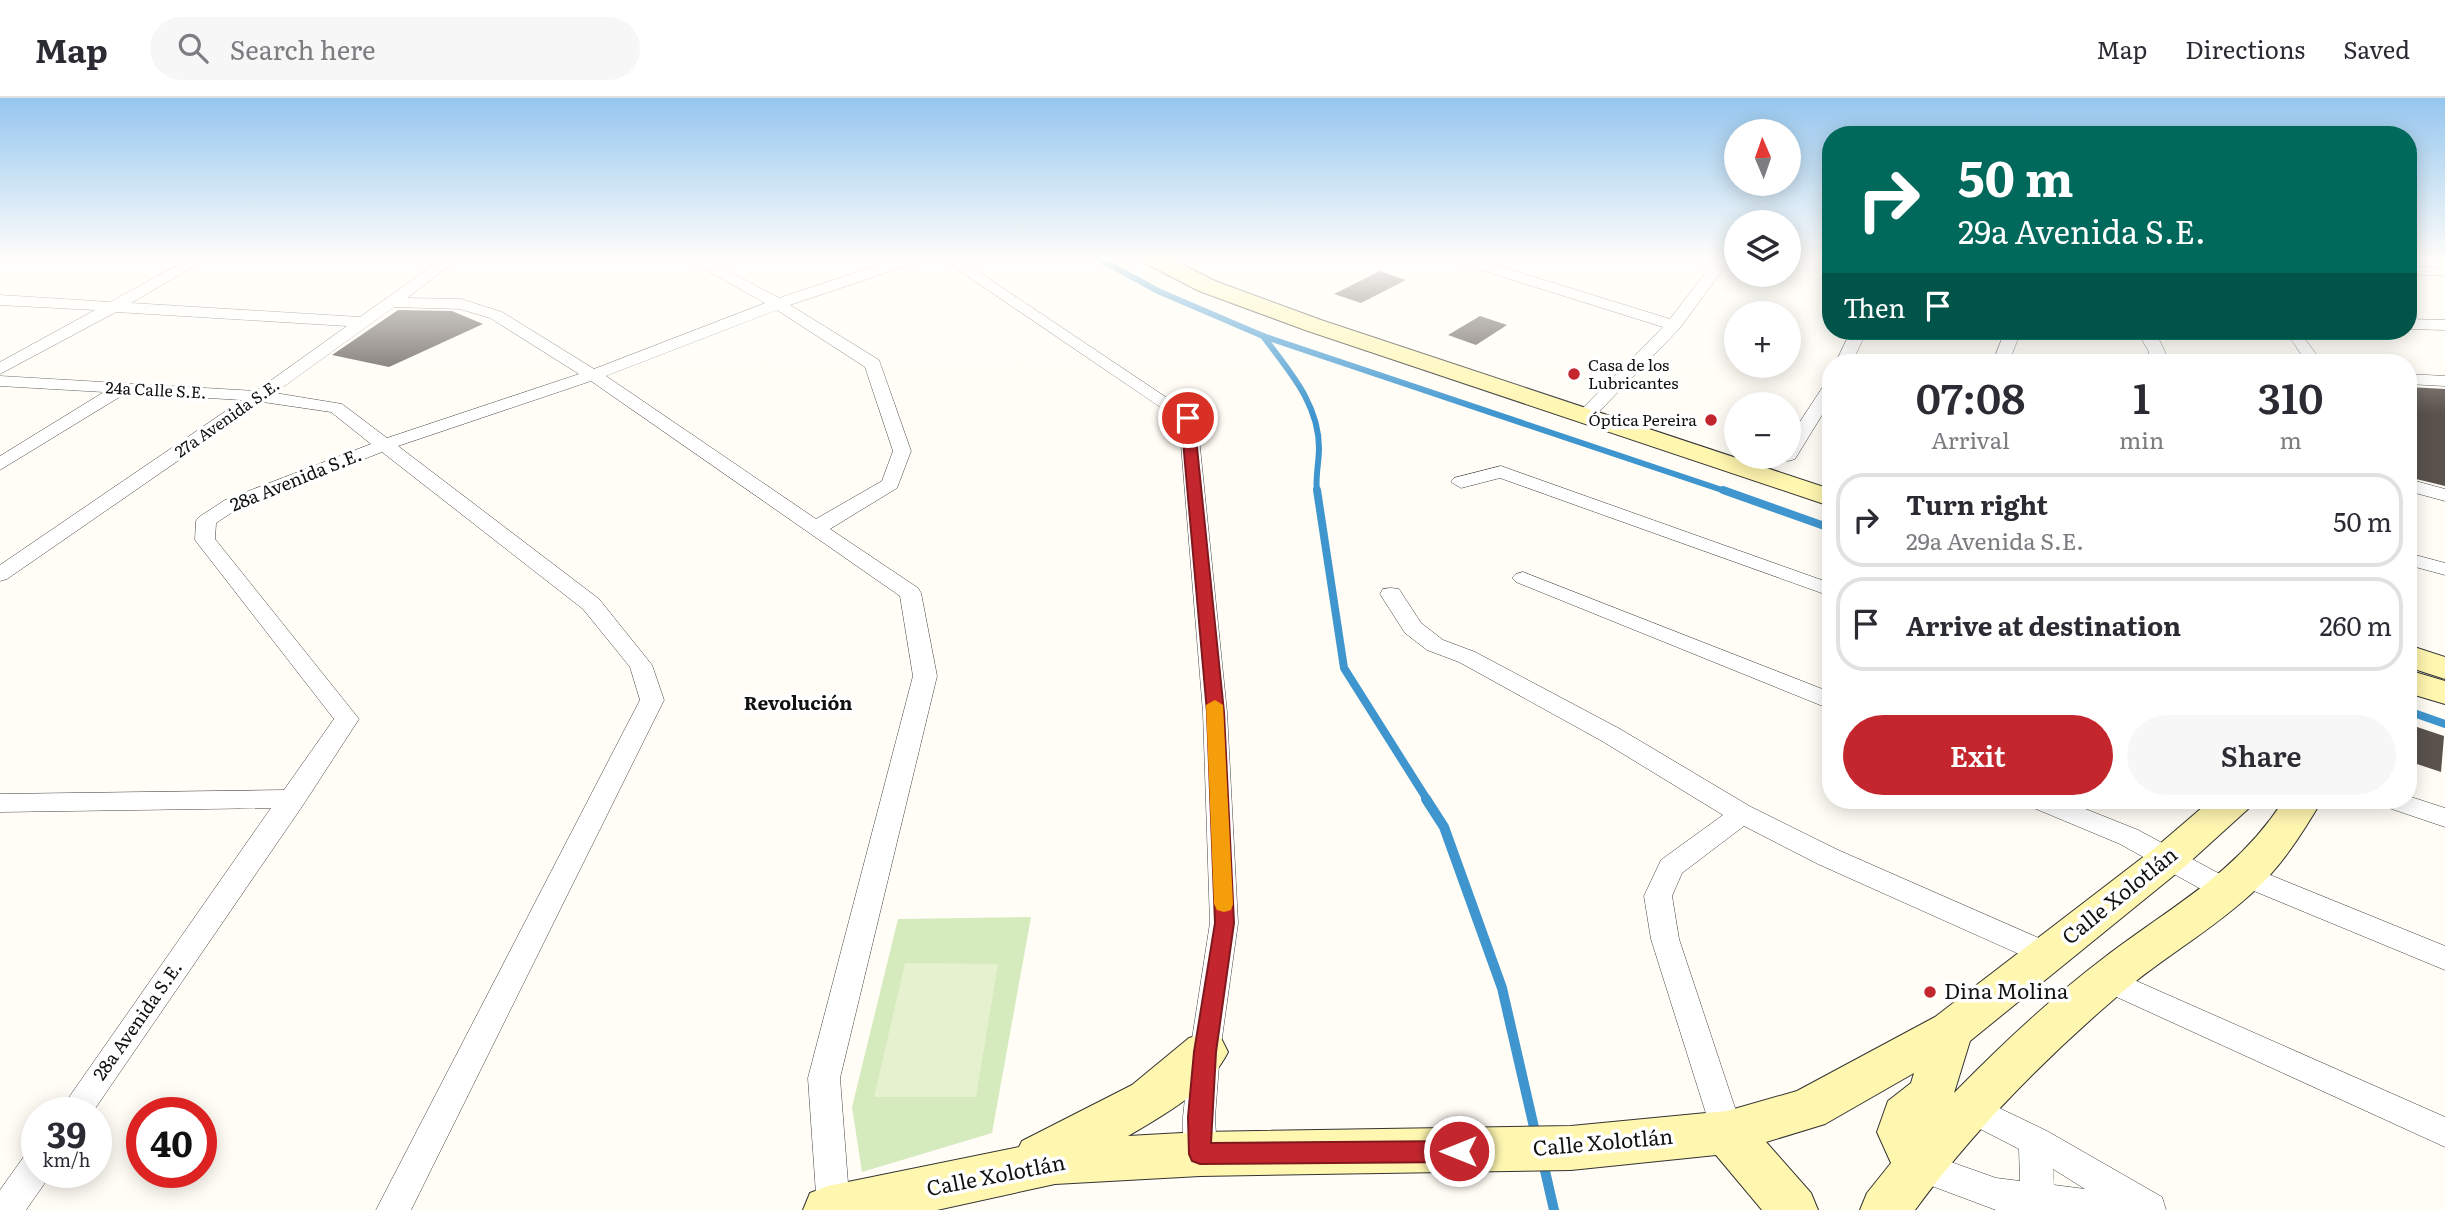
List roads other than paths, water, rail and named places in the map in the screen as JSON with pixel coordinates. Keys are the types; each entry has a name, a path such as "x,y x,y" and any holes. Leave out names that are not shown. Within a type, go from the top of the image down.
{"street":[{"path":"0,369 107,310"},
{"path":"175,310 363,322"},
{"name":"27a Avenida S.E.","path":"0,575 381,310"},
{"path":"480,310 496,315 593,375 910,593 925,676 824,1078 831,1209"},
{"name":"28a Avenida S.E.","path":"85,1097 347,719 205,540 206,521 232,504 381,446 593,375 763,310"},
{"path":"787,310 873,364 902,451 890,484 817,527"},
{"path":"1026,310 1188,418 1215,712 1224,923 1205,1052 1199,1117 1200,1154"},
{"path":"1272,310 1590,412 1724,447"},
{"path":"1319,310 1590,412 1822,495"},
{"path":"1625,310 1674,325"},
{"path":"1590,412 1686,310"},
{"path":"2417,324 2445,326"},
{"path":"2417,379 2445,381"},
{"name":"24a Calle S.E.","path":"0,381 260,396 335,408 381,446 591,604 641,665 652,700 393,1210"},
{"path":"0,464 123,388"},
{"path":"1801,436 1822,405"},
{"path":"1801,466 1822,476"},
{"path":"1461,482 1501,472 1822,587"},
{"path":"2417,487 2445,495"},
{"path":"2417,561 2445,569"},
{"path":"1523,578 1822,698"},
{"path":"1391,594 1413,628 1435,645 1467,656 1611,735 1742,814 1828,857 2047,954"},
{"path":"2417,659 2445,668"},
{"path":"2417,684 2445,693"},
{"path":"2417,688 2445,693"},
{"path":"0,803 294,799"},
{"path":"2417,808 2445,818"},
{"path":"2060,809 2129,837 2169,858 2445,958"},
{"name":"Calle Xolotlán","path":"831,1209 1055,1162 1200,1154 1485,1151 1571,1147 1727,1132 1808,1109 1951,1030 2169,858 2225,809"},
{"path":"1885,1210 1917,1165 1968,1107 2107,980 2235,883 2287,828 2298,809"},
{"path":"1742,814 1671,867 1658,896 1665,939 1727,1132 1793,1210"},
{"path":"2107,980 2445,1132"},
{"path":"1951,1030 1930,1095 1905,1116 1901,1132 1917,1165 1996,1194 2038,1201 2151,1209"},
{"path":"1013,1171 1125,1113 1166,1088 1205,1052"},
{"path":"1968,1107 2035,1141 2151,1209"},
{"path":"2035,1141 2038,1201"},
{"path":"6,1210 22,1188"}],"waterway":[{"path":"1202,310 1263,336"},
{"path":"1263,336 1728,492"},
{"path":"1263,336 1292,375 1314,416 1319,448 1317,492"},
{"path":"1317,490 1344,668 1428,801"},
{"path":"1723,490 1822,525"},
{"path":"2417,714 2445,724"},
{"path":"1426,799 1444,827 1502,988 1536,1136"},
{"path":"1543,1162 1554,1210"}],"place":[{"name":"Casa de los Lubricantes","path":"1574,374"},
{"name":"Óptica Pereira","path":"1711,420"},
{"name":"Dina Molina","path":"1930,992"}],"district":[{"name":"Revolución","path":"798,703"}]}
